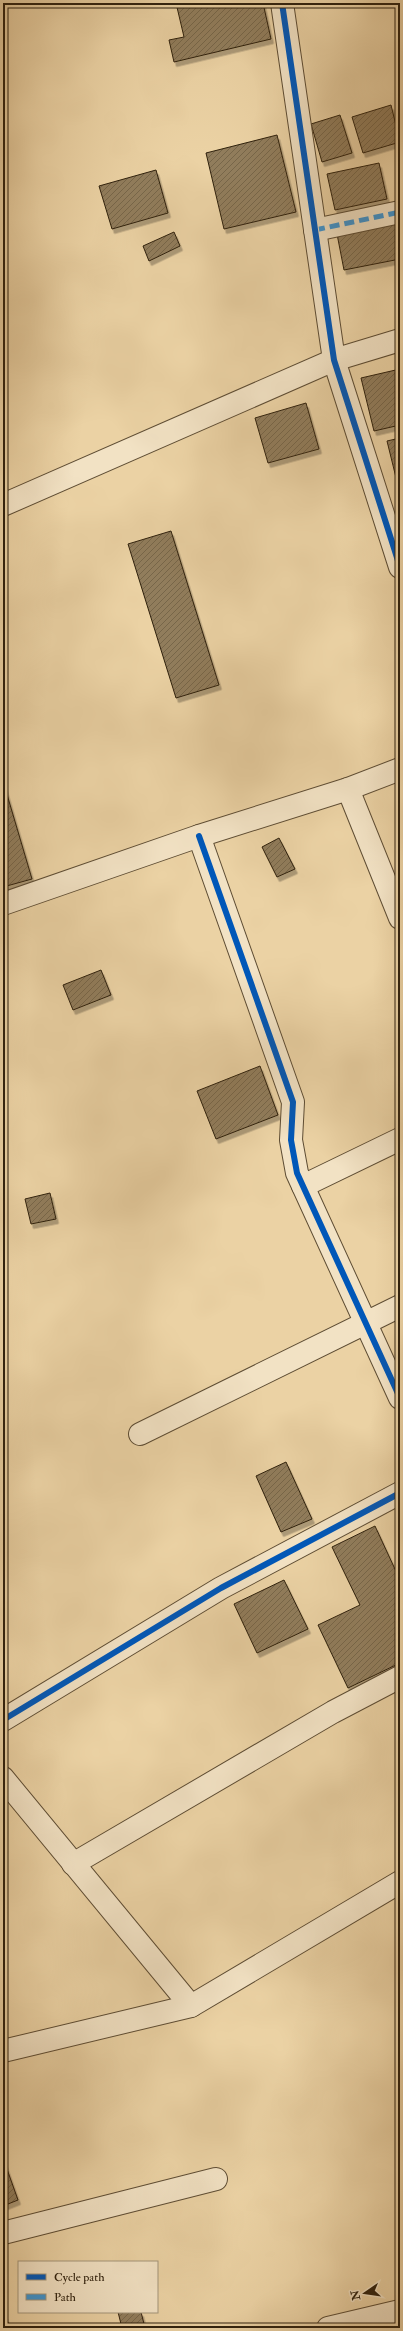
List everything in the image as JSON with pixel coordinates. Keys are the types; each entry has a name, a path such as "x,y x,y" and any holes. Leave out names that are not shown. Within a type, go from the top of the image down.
{"street":[{"path":"282,3 334,360 400,567"},
{"path":"315,230 400,212"},
{"path":"3,505 334,360 400,340"},
{"path":"3,904 199,836 348,789 400,769"},
{"path":"348,789 400,918"},
{"path":"199,836 293,1102 291,1140 297,1173 400,1398"},
{"path":"303,1186 400,1139"},
{"path":"140,1434 400,1306"},
{"path":"3,1720 221,1588 400,1493"},
{"path":"73,1864 333,1712 400,1677"},
{"path":"3,1778 191,2006"},
{"path":"3,2051 191,2006 400,1882"},
{"path":"3,2232 216,2179"},
{"path":"328,2328 400,2311"}],"building":[{"path":"176,3 263,3 271,39 174,62 169,40 184,37"},
{"path":"391,105 400,142 363,153 352,117"},
{"path":"340,115 352,153 322,162 311,124"},
{"path":"277,135 296,212 224,229 206,153"},
{"path":"379,163 387,199 335,210 327,174"},
{"path":"156,170 168,213 112,229 99,186"},
{"path":"395,222 400,246 400,259 344,270 337,234"},
{"path":"174,232 180,246 149,261 143,246"},
{"path":"400,369 400,425 374,431 361,378"},
{"path":"306,403 319,449 268,463 255,418"},
{"path":"400,438 400,494 387,441"},
{"path":"171,531 219,685 176,698 128,544"},
{"path":"3,781 32,879 3,887"},
{"path":"279,838 295,869 277,877 262,847"},
{"path":"101,970 111,995 73,1010 63,985"},
{"path":"260,1066 278,1115 216,1139 197,1091"},
{"path":"50,1193 56,1219 31,1224 25,1199"},
{"path":"286,1462 312,1519 281,1532 256,1476"},
{"path":"375,1526 400,1580 400,1663 348,1688 318,1625 360,1605 332,1547"},
{"path":"284,1580 308,1629 257,1653 234,1604"},
{"path":"3,2158 18,2200 3,2206"},
{"path":"118,2313 141,2313 145,2328 122,2328"},
{"path":"5,2315 10,2328 3,2328 3,2316"}],"marked path":[{"path":"315,230 400,212"}],"cycle path":[{"path":"282,3 334,360 400,567"},
{"path":"199,836 293,1102 291,1140 297,1173 400,1398"},
{"path":"3,1720 221,1588 400,1493"}]}
